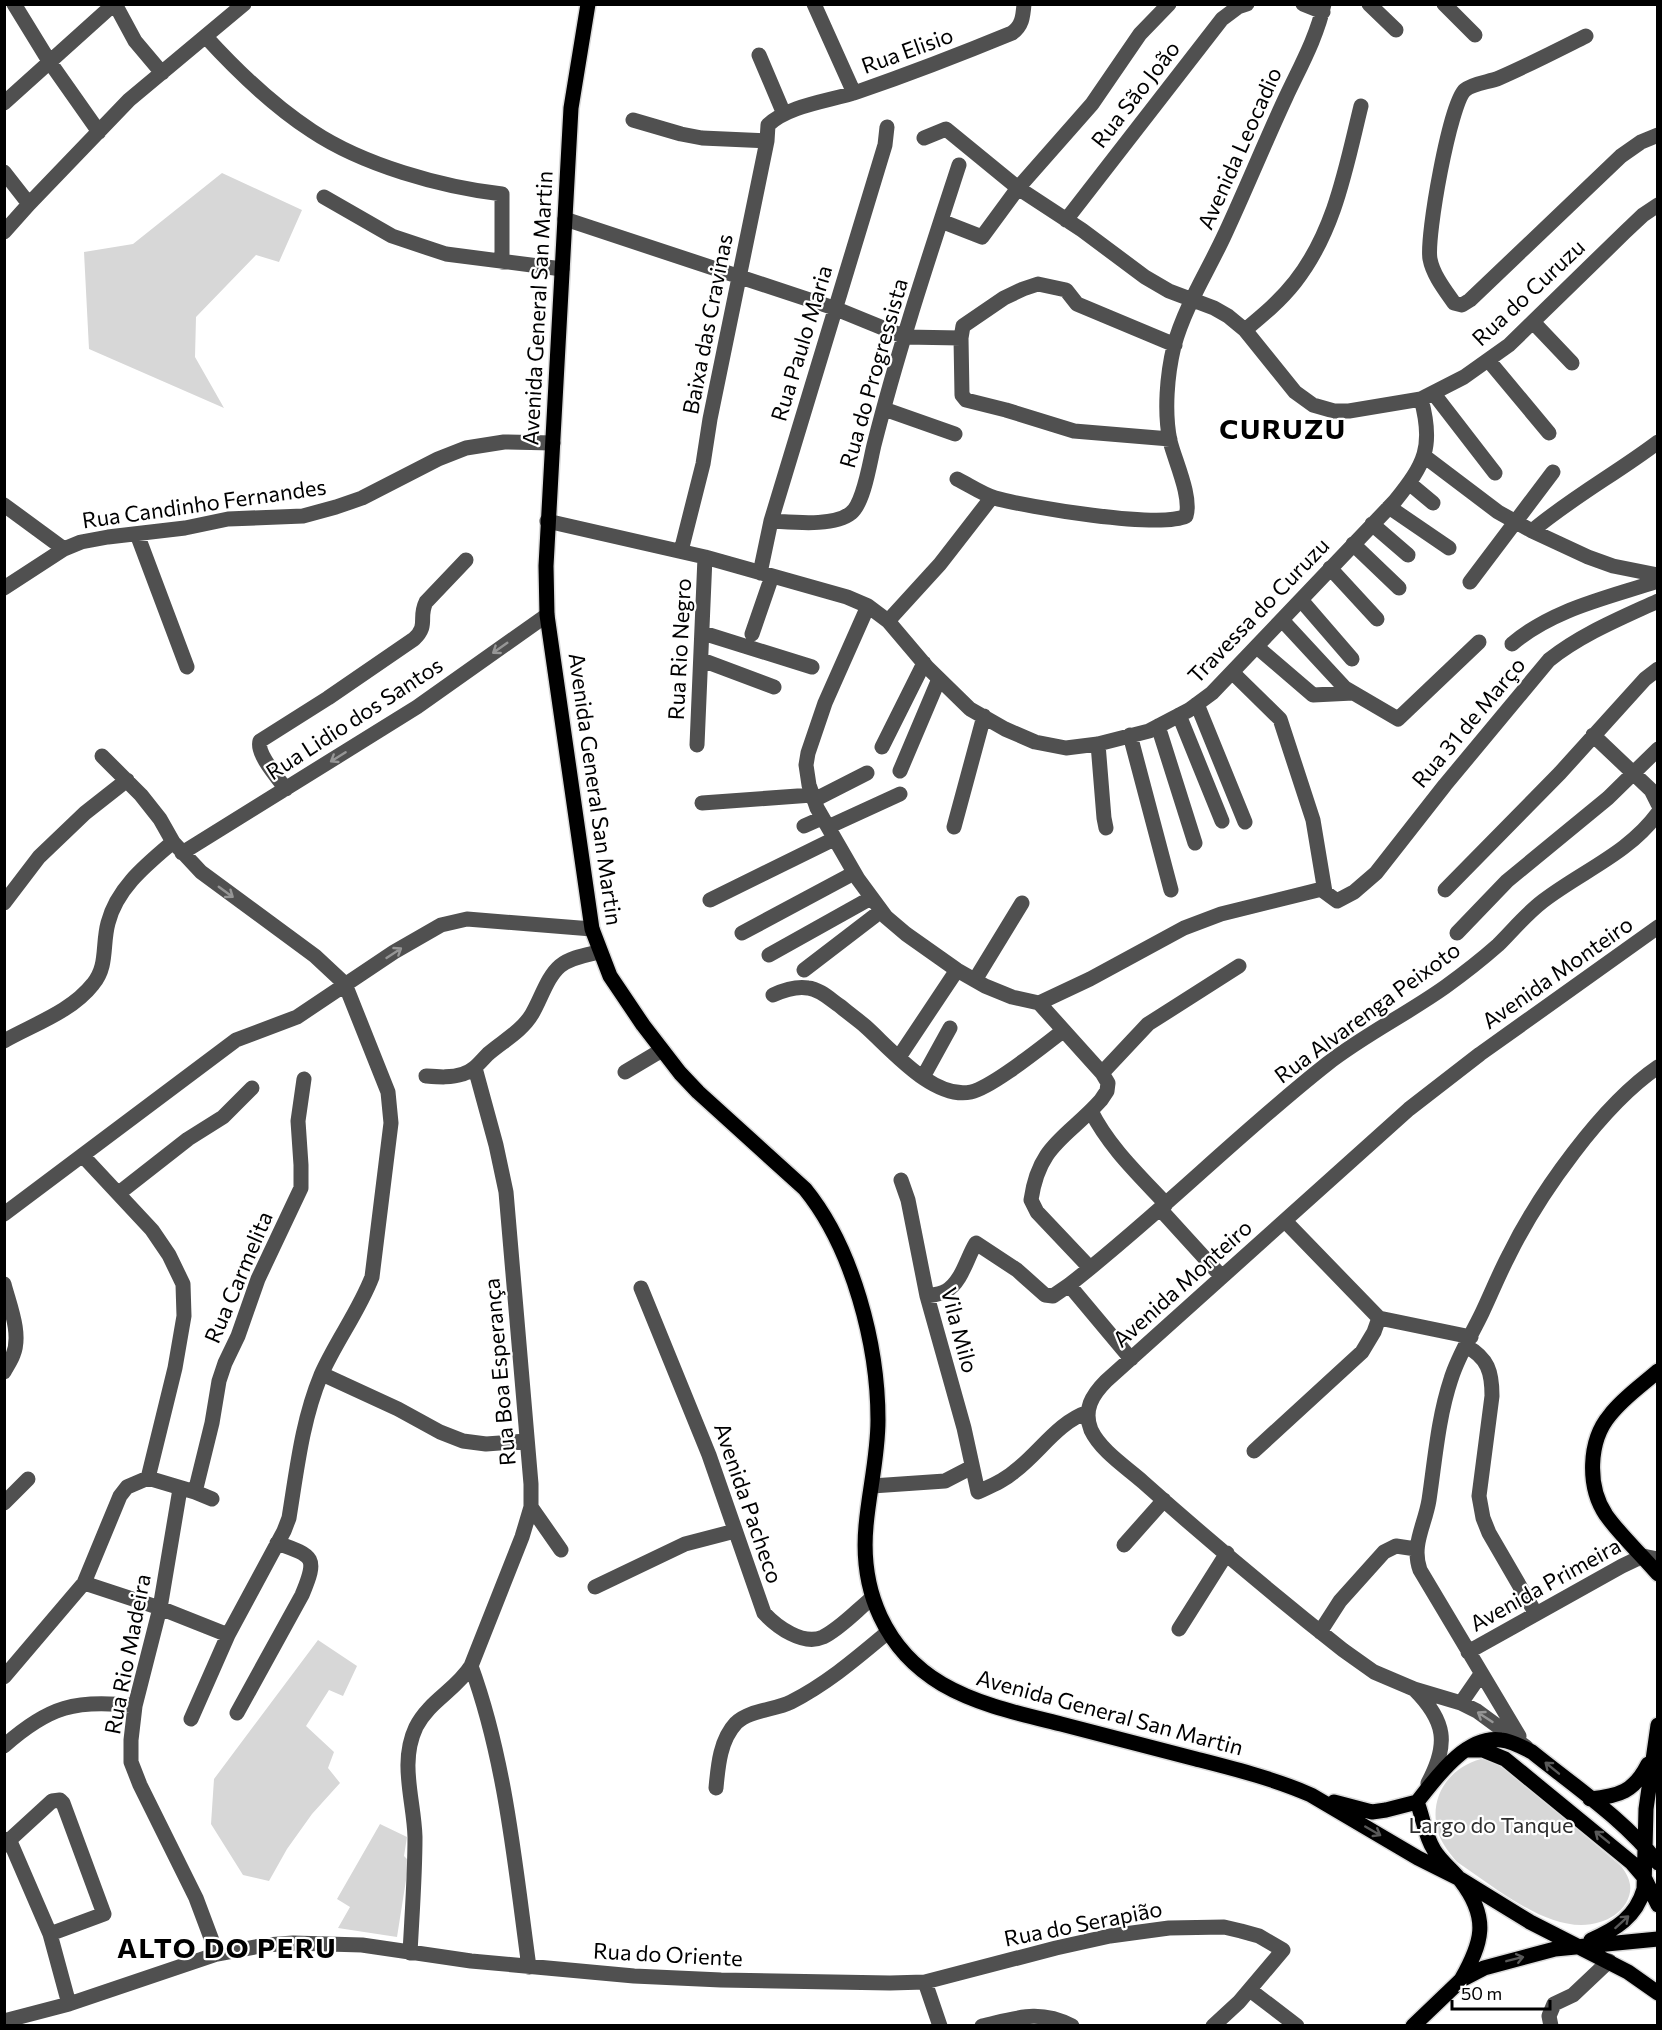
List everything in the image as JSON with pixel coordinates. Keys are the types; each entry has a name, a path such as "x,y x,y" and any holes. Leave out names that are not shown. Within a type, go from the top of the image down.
{"main road":[{"name":"Avenida General San Martin","path":"588,4 571,108 547,521 548,615 592,929 610,976 662,1050 698,1092 805,1189 820,1207 843,1254 860,1301 874,1366 878,1421 866,1527 865,1562 872,1598 888,1632 899,1647 924,1671 945,1685 984,1703 1234,1769 1295,1788 1460,1879"},
{"path":"1658,1371 1610,1415 1601,1428 1593,1458 1594,1480 1599,1503 1616,1527 1650,1557 1658,1574"},
{"path":"1577,1946 1609,1933 1621,1925 1640,1901 1644,1889 1646,1809 1657,1733"},
{"path":"1658,1863 1645,1846 1532,1752 1500,1739 1487,1740 1467,1750 1443,1768 1417,1802 1433,1849 1448,1869 1460,1879 1530,1923 1609,1961 1658,1993"},
{"path":"1467,1750 1482,1750 1505,1759 1622,1853 1644,1877 1658,1905"},
{"path":"1626,1792 1643,1774 1653,1753"},
{"path":"1590,1799 1626,1792 1638,1795 1646,1809"},
{"name":"Avenida General San Martin","path":"1311,1795 1372,1812 1417,1802"},
{"path":"1460,1879 1475,1908 1480,1935 1474,1957 1461,1980"},
{"path":"1413,2025 1461,1980 1500,1962 1577,1946 1658,1939"}],"street":[{"path":"14,4 49,61 99,132"},
{"path":"4,103 115,4 135,42 162,73"},
{"path":"814,4 854,93"},
{"name":"Rua Elisio","path":"777,118 946,60 1012,33 1018,29 1022,21 1024,4"},
{"path":"941,221 982,237 1018,188 1092,104 1140,34 1168,4"},
{"name":"Rua São João","path":"1066,220 1222,19 1238,7 1247,4"},
{"path":"1303,4 1323,8"},
{"path":"1370,4 1396,30"},
{"path":"1444,4 1475,35"},
{"path":"4,232 28,204 129,100 206,37 235,8"},
{"name":"Avenida Leocadio","path":"992,497 1032,506 1115,517 1160,520 1186,516 1188,503 1170,439 1168,387 1175,345 1191,300 1224,236 1257,158 1317,30 1323,8"},
{"path":"1586,36 1498,79 1464,90 1454,113 1437,191 1430,244 1433,269 1454,303 1458,306 1470,300 1621,156 1641,142 1658,135"},
{"path":"206,37 243,76 276,105 311,131 332,143 378,164 416,176 502,194 502,262"},
{"path":"759,55 777,118"},
{"path":"1245,330 1275,304 1295,281 1317,249 1330,221 1343,181 1361,106"},
{"name":"Baixa das Cravinas","path":"681,551 703,464 766,141 766,129 777,118"},
{"path":"633,120 702,138 766,141"},
{"name":"Rua Paulo Maria","path":"752,634 766,574 771,521 885,145 887,127"},
{"path":"924,138 946,129 1018,188 1145,277 1168,291 1214,308 1228,316 1245,330 1294,392 1313,405 1334,411 1349,411 1428,396"},
{"name":"Rua do Progressista","path":"771,521 831,521 844,518 854,512 860,500 905,337 959,165"},
{"path":"4,172 28,204"},
{"path":"324,197 392,236 446,254 562,269"},
{"name":"Rua do Curuzu","path":"1428,396 1489,361 1509,345 1643,215 1658,206"},
{"path":"565,219 834,308 905,337 961,338"},
{"path":"1170,439 1074,431 966,400 962,394 961,338 963,326 995,304 1023,289 1043,284 1066,290 1077,304 1175,345"},
{"path":"1533,322 1572,363"},
{"path":"1489,361 1549,433"},
{"path":"1428,396 1427,443 1424,456 1516,523 1588,557 1613,566 1658,575"},
{"path":"1428,396 1495,473"},
{"path":"884,409 955,434"},
{"name":"Rua Candinho Fernandes","path":"4,588 64,549 81,542 228,519 303,516 362,498 466,447 504,442 553,443"},
{"path":"1532,531 1550,516 1658,442"},
{"name":"Travessa do Curuzu","path":"681,551 847,597 868,606 888,621 924,663 970,709 1005,729 1035,742 1066,747 1098,744 1149,731 1212,693 1389,507 1409,483 1424,456"},
{"path":"1470,582 1553,472"},
{"path":"888,621 940,564 992,497 957,479"},
{"path":"1409,483 1433,503"},
{"path":"4,505 64,549"},
{"path":"1389,507 1449,548"},
{"name":"Rua Rio Negro","path":"547,521 681,551"},
{"path":"1372,524 1408,555"},
{"path":"137,534 187,667"},
{"path":"1353,544 1399,588"},
{"name":"Rua Rio Negro","path":"697,744 705,556"},
{"path":"286,789 261,754 259,743 419,635 423,627 422,610 426,602 466,560"},
{"path":"1330,568 1377,619"},
{"path":"1512,644 1528,630 1556,615 1658,581"},
{"path":"1301,600 1352,659"},
{"name":"Rua 31 de Março","path":"1331,896 1354,892 1376,873 1444,785 1549,660 1568,645 1595,629 1658,601"},
{"path":"868,606 825,703 812,740 806,765 813,797 854,873 881,911 906,934 957,970 1012,997 1039,1004 1102,1073 1108,1083 1107,1091 1091,1111 1046,1153 1038,1170 1031,1200 1037,1212 1090,1268"},
{"name":"Rua Lidio dos Santos","path":"177,848 286,789 417,707 548,615"},
{"path":"1282,620 1345,688 1398,718 1479,642"},
{"path":"703,633 812,668"},
{"path":"1257,647 1313,695 1353,693"},
{"path":"702,660 774,687"},
{"path":"882,747 924,663"},
{"path":"1445,890 1560,773 1645,679 1658,669"},
{"path":"1233,672 1280,719 1313,820 1331,896"},
{"path":"900,771 939,679"},
{"path":"1197,704 1245,822"},
{"path":"1179,715 1222,821"},
{"path":"954,827 984,716"},
{"path":"1158,726 1195,843"},
{"path":"1130,735 1171,890"},
{"path":"1593,735 1651,790 1658,804"},
{"path":"1098,744 1106,828"},
{"path":"1457,933 1507,881 1608,798 1658,749"},
{"path":"102,756 127,780 160,819 177,848 214,884 315,956 345,984 388,1092 391,1123 372,1277 322,1374 305,1419 289,1518 228,1635 191,1719"},
{"path":"702,803 813,797 867,773"},
{"path":"4,903 39,857 85,813 127,780"},
{"path":"710,900 828,828 900,794"},
{"name":"Rua Alvarenga Peixoto","path":"1069,1285 1163,1206 1246,1130 1329,1063 1445,987 1499,944 1517,923 1543,901 1606,861 1638,837 1658,813"},
{"path":"804,826 828,828"},
{"path":"4,1041 71,1005 94,983 102,969 108,924 117,899 137,873 177,848"},
{"path":"742,933 854,873"},
{"path":"1039,1004 1184,928 1221,914 1318,890 1331,896"},
{"path":"769,956 871,898"},
{"path":"975,980 1022,903"},
{"path":"804,970 881,911"},
{"path":"4,1214 236,1040 297,1017 345,984 441,925 467,919 592,929"},
{"name":"Avenida Monteiro","path":"1088,1412 1096,1391 1409,1109 1480,1054 1658,927"},
{"path":"426,1076 443,1078 462,1075 475,1068 488,1054 514,1035 531,1016 560,966 599,952"},
{"path":"1102,1073 1158,1016 1239,966"},
{"path":"899,1057 957,970"},
{"path":"773,996 781,991 811,988 827,996 923,1077 952,1092 972,1092 1018,1064 1063,1031"},
{"path":"923,1077 950,1028"},
{"path":"625,1072 662,1050"},
{"path":"1532,1752 1517,1733 1420,1570 1416,1559 1416,1549 1428,1504 1451,1377 1509,1254 1555,1179 1601,1120 1623,1096 1658,1067"},
{"name":"Rua Boa Esperança","path":"410,1953 415,1835 408,1781 410,1745 424,1713 435,1701 462,1680 471,1666 522,1536 531,1506 506,1192 475,1068"},
{"name":"Rua Carmelita","path":"188,1490 212,1423 219,1381 225,1363 238,1336 258,1280 301,1188 298,1121 304,1079"},
{"path":"119,1193 188,1139 223,1117 252,1088"},
{"path":"1091,1111 1111,1144 1222,1277"},
{"path":"83,1156 152,1230 169,1255 183,1284 184,1316 177,1359 148,1478"},
{"name":"Vila Milo","path":"901,1180 908,1200 927,1296 964,1428 978,1492 1015,1472 1071,1418 1088,1412"},
{"path":"1286,1221 1379,1318 1469,1342 1486,1364 1492,1380 1492,1395 1479,1496 1483,1518 1489,1533 1536,1614"},
{"path":"927,1296 946,1291 954,1284 976,1243 1017,1270 1045,1295 1053,1296 1069,1285 1131,1359"},
{"path":"4,1284 12,1309 15,1352 4,1372"},
{"name":"Avenida Pacheco","path":"641,1288 710,1455 764,1613 773,1622 791,1633 811,1639 822,1637 872,1598"},
{"path":"1254,1451 1362,1352 1379,1318"},
{"path":"322,1374 463,1441 486,1444 526,1441"},
{"path":"1088,1412 1092,1430 1098,1440 1164,1500 1320,1632 1368,1668 1414,1689 1461,1703 1497,1724 1532,1752"},
{"path":"872,1486 945,1481 972,1467"},
{"path":"4,1677 84,1583 120,1496 127,1487 148,1478 212,1499"},
{"path":"8,1493 28,1479"},
{"name":"Rua Rio Madeira","path":"188,1490 135,1706 131,1762 196,1898 217,1954"},
{"path":"1124,1545 1164,1500"},
{"path":"531,1506 561,1550"},
{"path":"595,1587 685,1544 735,1531"},
{"path":"237,1713 302,1595 310,1575 311,1559 307,1554 277,1543"},
{"path":"1320,1632 1340,1601 1384,1552 1396,1546 1416,1549"},
{"path":"1179,1629 1227,1553"},
{"name":"Avenida Primeira","path":"1468,1652 1622,1566 1650,1557"},
{"path":"84,1583 160,1608 228,1635"},
{"path":"716,1788 720,1755 730,1730 739,1720 778,1707 800,1696 846,1666 888,1632"},
{"path":"471,1666 483,1699 493,1739 510,1830 529,1967"},
{"path":"1461,1703 1481,1674"},
{"path":"1414,1689 1434,1712 1441,1736 1438,1764 1417,1802"},
{"path":"1434,1712 1442,1697"},
{"path":"4,1746 25,1729 54,1711 103,1702 135,1706"},
{"path":"50,1934 104,1914 60,1800 52,1801 7,1842 50,1934 69,2004"},
{"name":"Rua do Serapião","path":"925,1982 1089,1941 1169,1928 1224,1927 1259,1936 1283,1950 1250,1989"},
{"name":"Rua do Oriente","path":"4,2021 69,2004 217,1954 266,1945 327,1942 529,1967 634,1976 721,1980 925,1982"},
{"path":"1551,2025 1549,2016 1554,2004 1573,1995 1609,1961"},
{"path":"925,1982 940,2025"},
{"path":"1213,2025 1250,1989 1297,2025"},
{"path":"982,2025 1037,2015 1049,2016 1072,2025"}],"green space":[{"path":"222,173 302,210 279,262 256,255 196,317 195,357 224,408 89,349 84,252 133,244"},
{"path":"318,1640 357,1666 343,1696 329,1690 306,1726 334,1752 328,1768 340,1783 312,1814 287,1849 269,1881 243,1875 211,1824 214,1779"},
{"name":"Largo do Tanque","path":"1481,1759 1492,1760 1504,1768 1621,1866 1629,1879 1630,1893 1624,1907 1618,1913 1600,1922 1582,1925 1564,1923 1545,1917 1507,1896 1457,1862 1439,1835 1436,1822 1438,1798 1443,1787 1458,1770"},
{"path":"380,1824 407,1837 404,1856 409,1861 397,1937 338,1928 350,1907 337,1899"}],"district":[{"name":"CURUZU","path":"1283,428"},
{"name":"ALTO DO PERU","path":"227,1947"}]}
